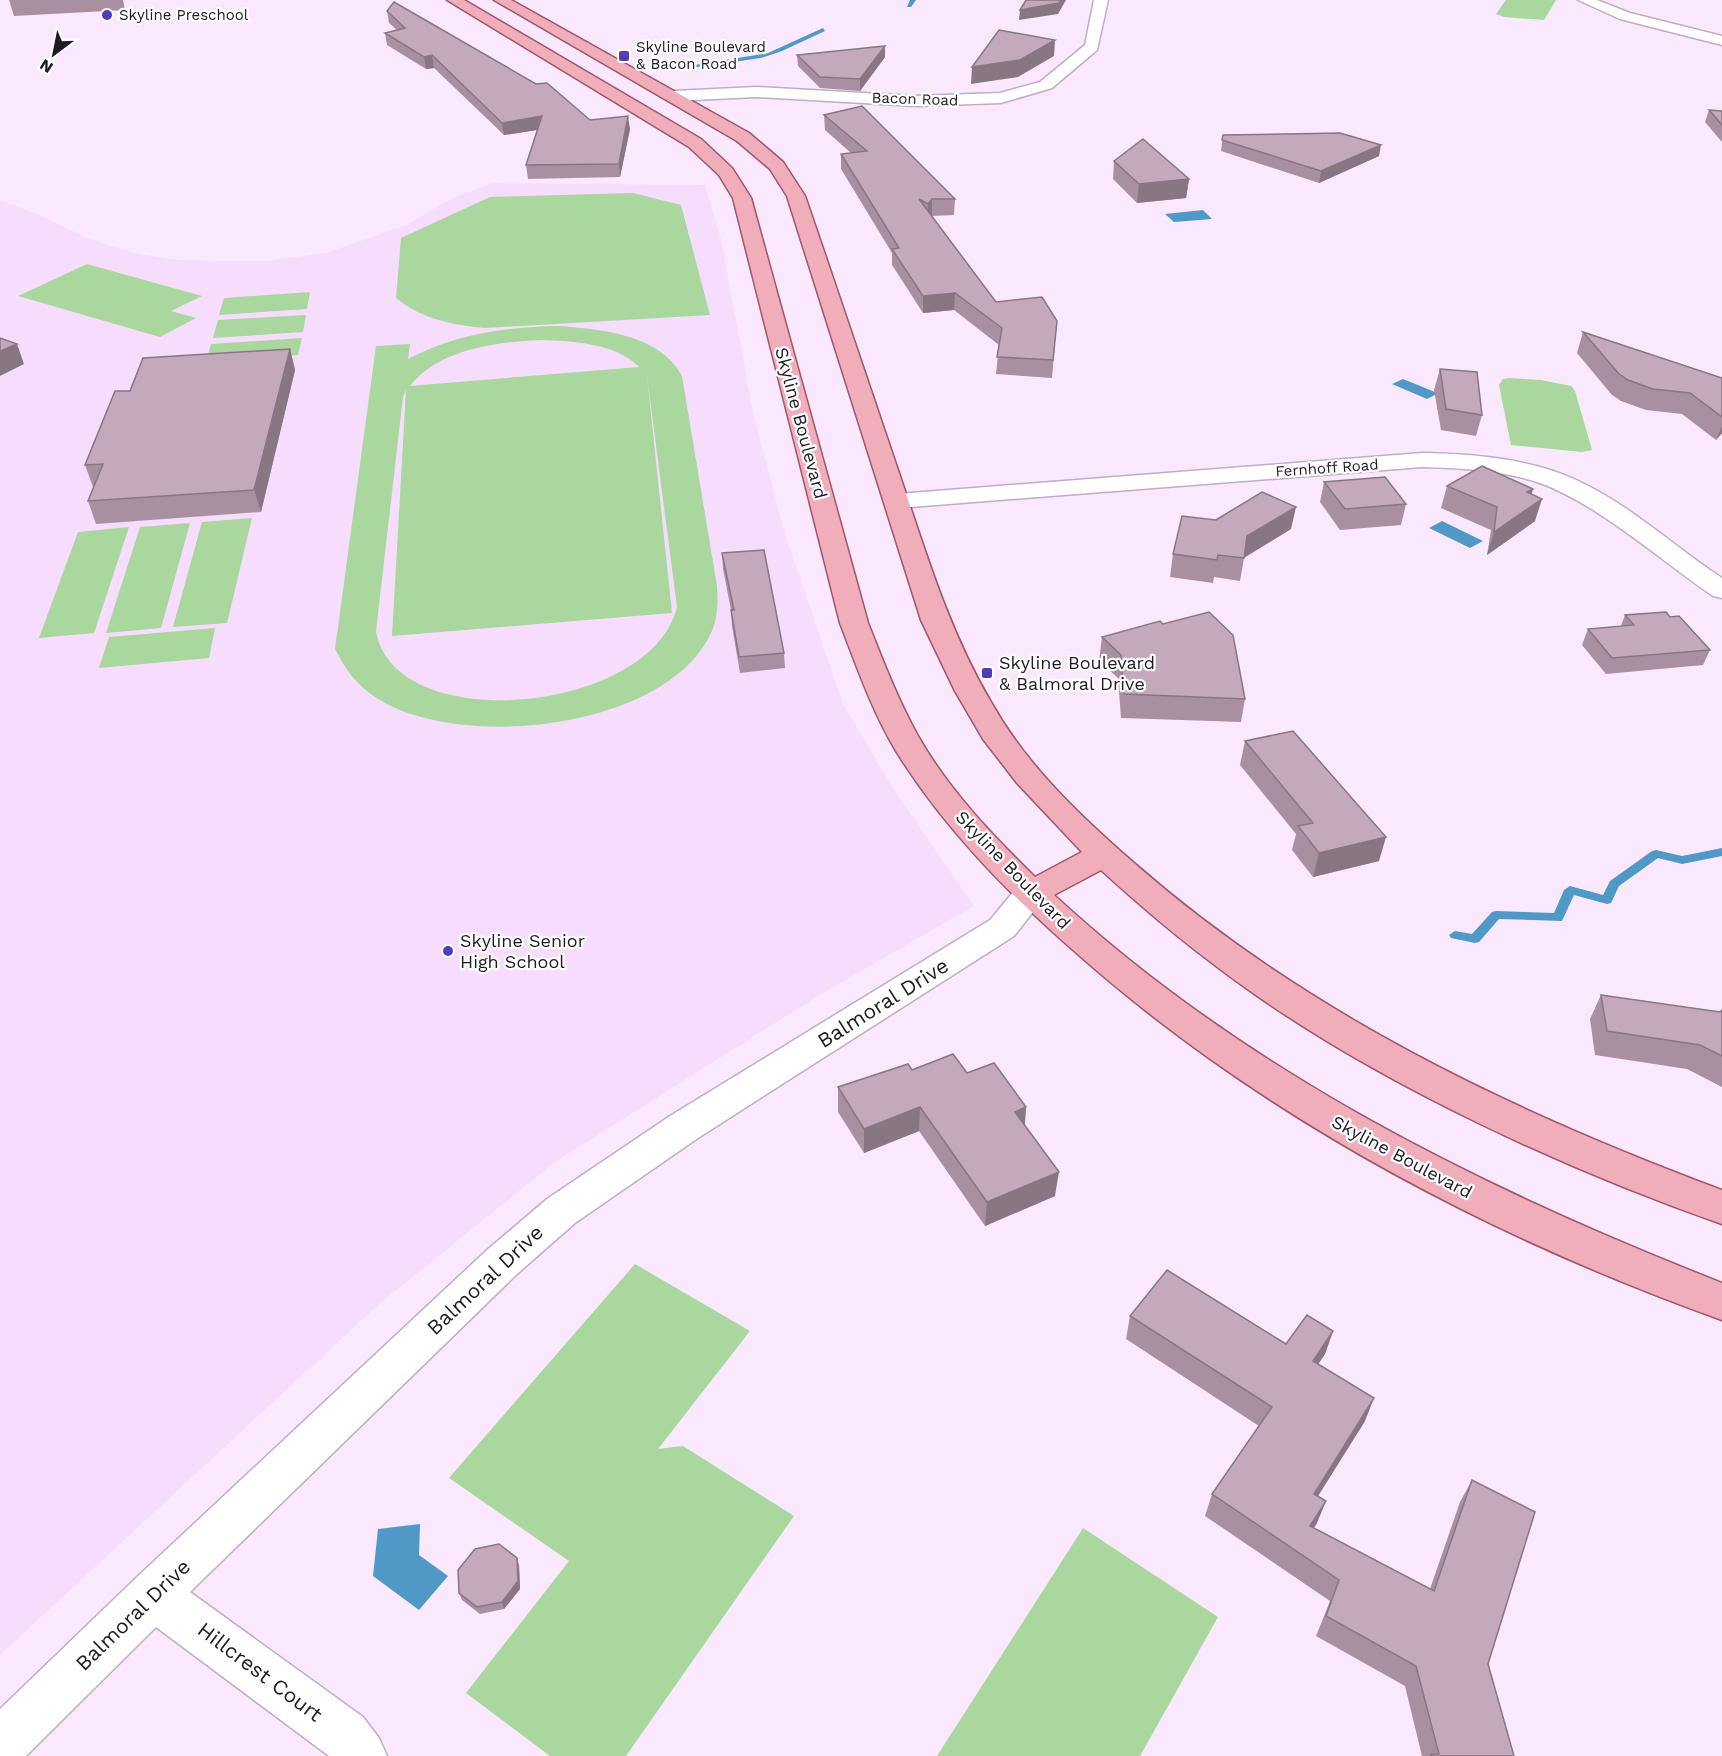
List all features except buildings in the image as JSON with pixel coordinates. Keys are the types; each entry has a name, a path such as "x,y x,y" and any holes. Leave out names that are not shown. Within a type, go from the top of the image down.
{"main road":[{"name":"Skyline Boulevard","path":"454,0 695,143 726,172 742,198 854,623 879,690 912,752 966,826 1031,893 1114,970 1193,1031 1370,1143 1482,1200 1610,1259 1722,1302"},
{"path":"501,0 743,137 777,166 796,196 898,501 935,620 961,677 994,732 1017,762 1103,855 1189,927 1304,1010 1408,1068 1521,1125 1638,1176 1722,1207"},
{"path":"1031,893 1103,855"}],"street":[{"name":"Bacon Road","path":"674,96 745,92 916,101 1001,98 1046,85 1092,46 1101,0"},
{"path":"1585,0 1625,16 1722,41"},
{"name":"Fernhoff Road","path":"898,501 1422,460 1470,462 1510,468 1550,478 1590,497 1621,516 1668,554 1722,590"},
{"name":"Balmoral Drive","path":"0,1745 153,1595 502,1262 561,1211 684,1127 1002,928 1031,893"},
{"name":"Hillcrest Court","path":"153,1595 345,1735 361,1756"}],"shaded area":[{"name":"Skyline Senior High School","path":"493,183 705,185 721,239 754,417 785,534 843,704 892,787 974,906 818,996 555,1162 378,1305 0,1655 0,200 40,215 87,238 134,253 177,260 264,261 326,253 406,225 453,198"}],"green space":[{"path":"1506,0 1556,0 1544,20 1504,17 1496,14"},
{"path":"633,193 681,205 710,315 485,328 438,320 416,311 396,298 401,238 490,197"},
{"path":"87,264 202,296 171,311 196,318 160,337 18,296"},
{"path":"310,292 307,309 219,315 224,298"},
{"path":"306,315 303,332 213,338 218,320"},
{"path":"538,327 592,329 628,336 659,351 672,362 682,376 717,586 715,623 710,635 686,667 650,692 605,711 556,722 505,727 455,724 411,714 375,697 362,687 347,670 335,649 376,346 410,344 408,359 444,343 462,338 500,330","holes":["541,340 566,341 606,348 629,359 639,367 410,386 422,373 437,363 470,350 506,343","647,376 677,607 657,643 622,671 575,690 523,699 472,699 427,687 393,665 376,631 403,397 406,390 392,636 672,613"]},
{"path":"302,338 298,355 206,362 211,344"},
{"path":"1503,379 1541,380 1571,386 1575,391 1592,450 1582,452 1511,445 1499,385"},
{"path":"252,518 227,623 173,627 202,522"},
{"path":"190,523 161,628 106,633 140,527"},
{"path":"129,527 94,633 39,638 78,532"},
{"path":"215,628 209,658 99,668 109,637"},
{"path":"635,1264 750,1331 658,1449 683,1446 794,1516 626,1756 550,1756 466,1693 569,1561 449,1478"},
{"path":"1083,1528 1218,1617 1140,1756 937,1756"}],"water":[{"path":"1203,210 1212,219 1174,222 1165,214"},
{"path":"1403,379 1435,392 1435,395 1427,399 1392,384"},
{"path":"1442,521 1483,541 1470,548 1429,528"},
{"path":"420,1524 419,1555 448,1576 419,1610 373,1576 378,1529"}],"waterway":[{"path":"909,6 913,0"},
{"path":"691,66 759,57 823,30"},
{"path":"1455,935 1475,939 1496,915 1558,918 1570,890 1607,900 1614,884 1656,854 1682,860 1722,852"}],"place":[{"name":"Skyline Preschool","path":"107,15"},
{"name":"Skyline Boulevard & Bacon Road","path":"624,56"},
{"name":"Skyline Boulevard & Balmoral Drive","path":"987,673"},
{"name":"Skyline Senior High School","path":"448,951"}]}
